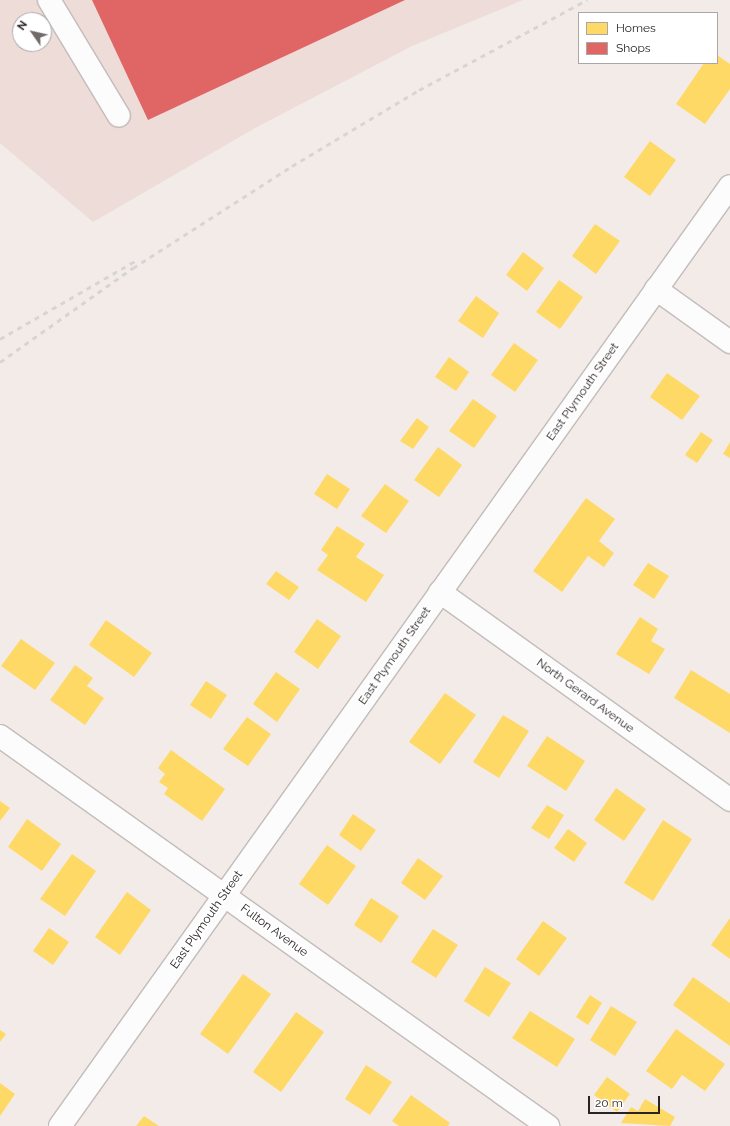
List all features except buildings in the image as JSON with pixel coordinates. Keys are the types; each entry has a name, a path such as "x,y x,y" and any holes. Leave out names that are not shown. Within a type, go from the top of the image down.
{"street":[{"path":"49,0 119,116"},
{"name":"East Plymouth Street","path":"60,1126 730,186"},
{"path":"656,289 730,342"},
{"name":"North Gerard Avenue","path":"440,592 730,800"},
{"name":"Fulton Avenue","path":"0,736 548,1126"}],"shaded area":[{"path":"0,0 523,0 412,46 257,127 93,222 0,143"}],"railway":[{"path":"0,362 133,268 292,166 419,90 587,0"},
{"path":"0,339 135,261"}]}
